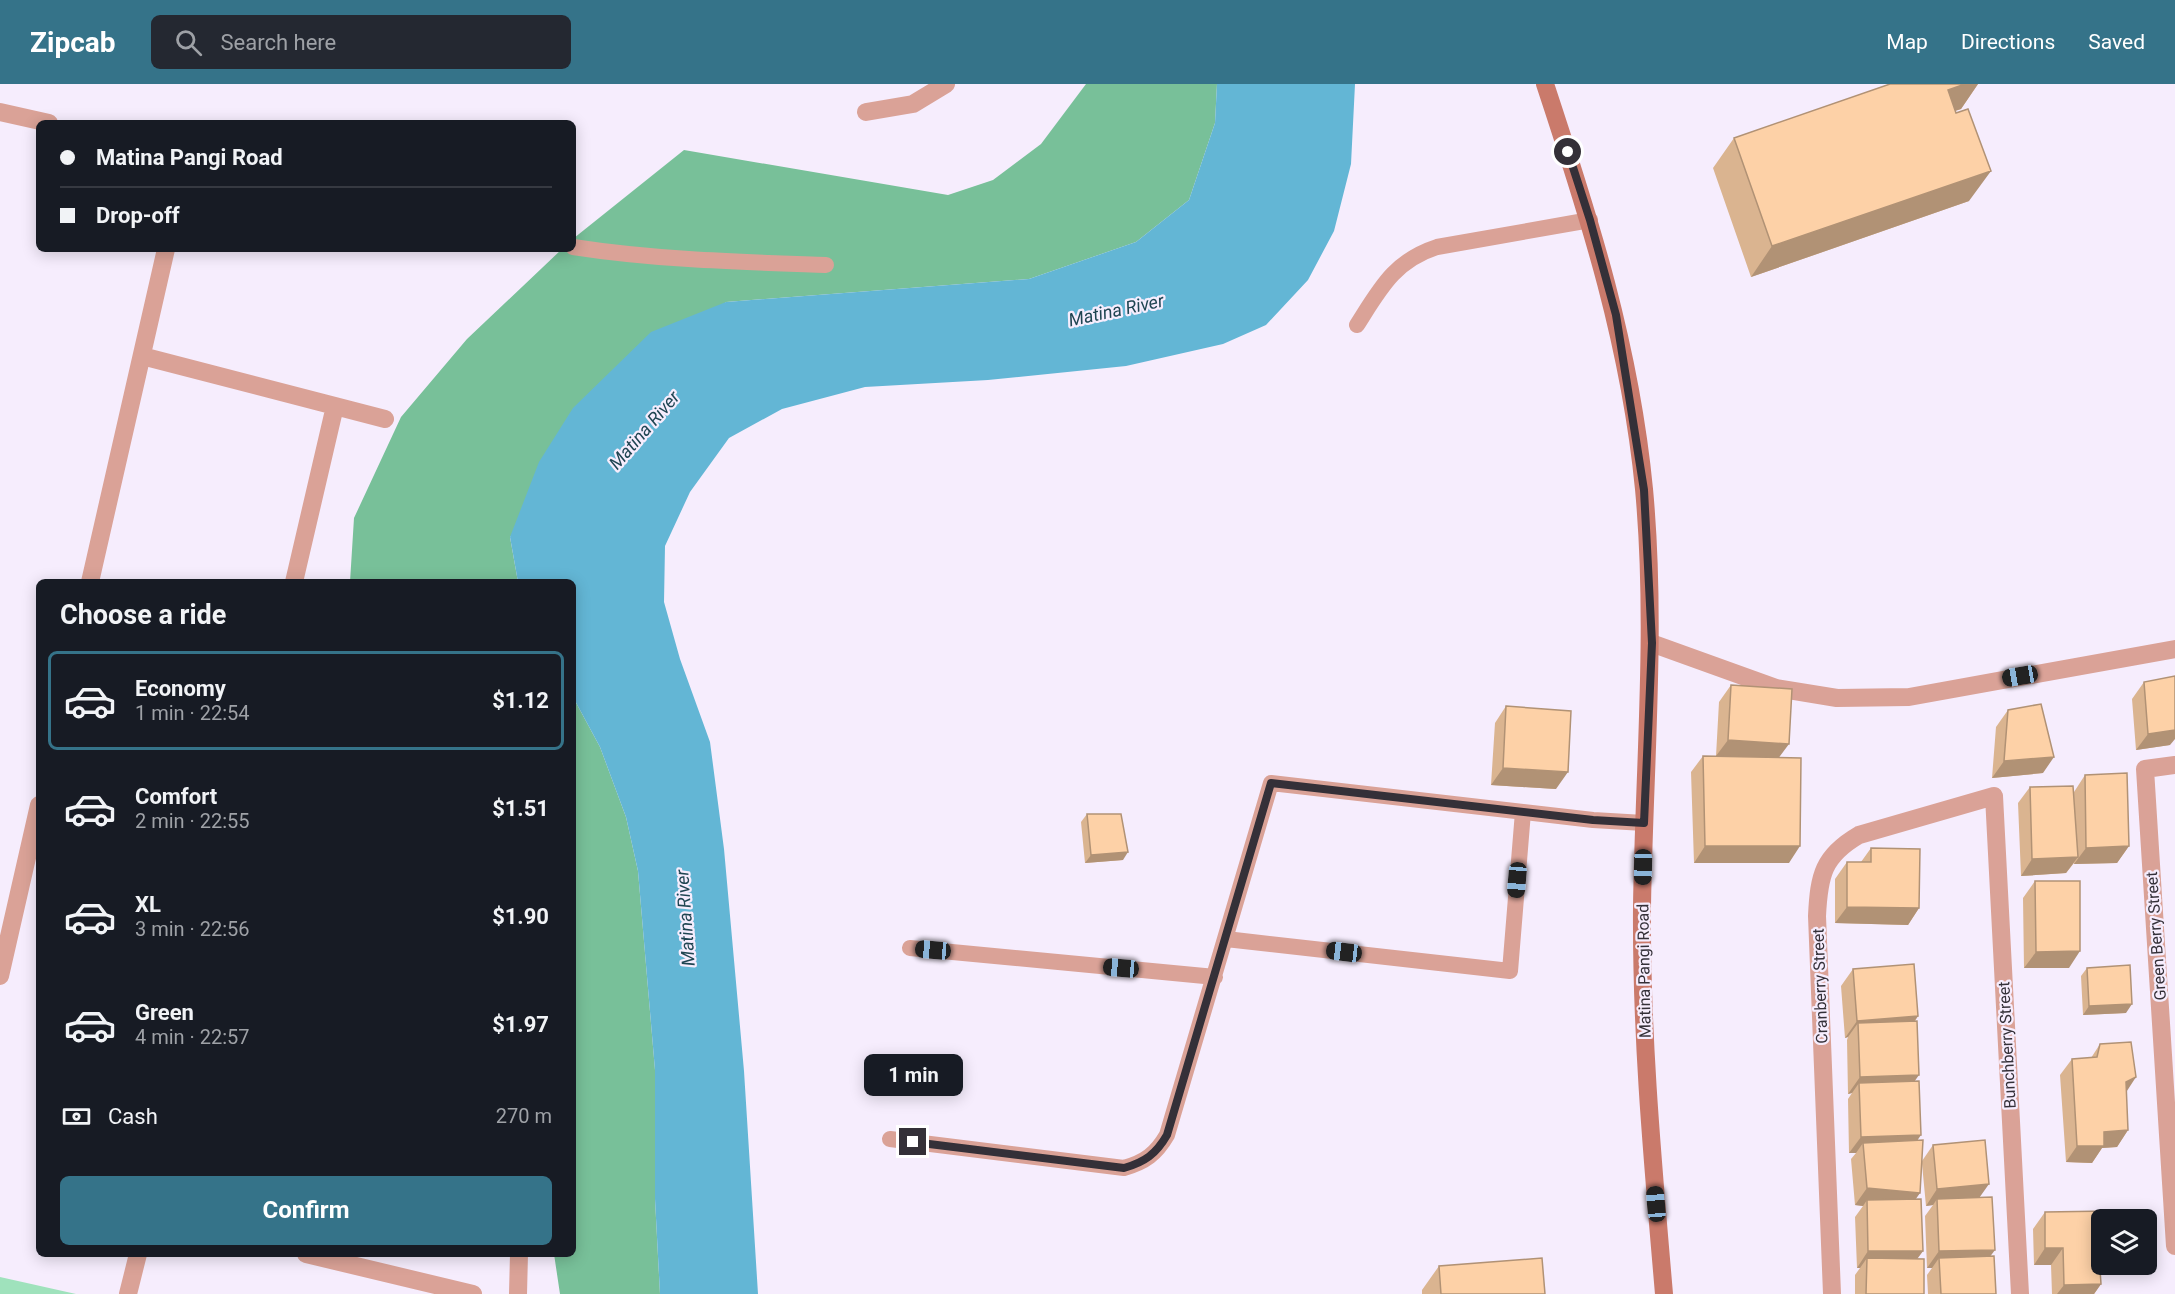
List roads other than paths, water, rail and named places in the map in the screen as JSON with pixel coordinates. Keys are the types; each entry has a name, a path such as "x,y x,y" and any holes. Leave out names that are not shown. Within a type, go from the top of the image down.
{"street":[{"path":"866,112 914,104 946,84"},
{"name":"Matina Pangi Road","path":"1545,84 1590,220 1616,315 1632,400 1644,490 1652,643 1642,911 1646,1068 1664,1294"},
{"path":"1,115 36,121"},
{"path":"91,579 165,252"},
{"path":"142,356 386,419"},
{"path":"295,579 335,406"},
{"path":"1652,643 1776,688 1837,698 1909,697 2175,649"},
{"name":"Green Berry Street","path":"2175,765 2145,769 2175,1246"},
{"name":"Cranberry Street","path":"1832,1294 1817,916 1818,886 1827,861 1839,847 1859,835 1994,796"},
{"name":"Bunchberry Street","path":"1994,796 2020,1294"},
{"path":"0,976 36,818"},
{"path":"128,1294 137,1257"},
{"path":"319,1257 473,1294"},
{"path":"518,1294 519,1257"}],"lane":[{"path":"1357,325 1382,287 1398,268 1416,254 1437,247 1590,220"},
{"path":"576,247 714,261 826,265"},
{"path":"890,1139 1124,1168 1141,1163 1158,1151 1167,1135 1271,783 1523,812 1644,823"},
{"path":"1226,939 1510,971 1523,812"},
{"path":"910,948 1215,977"}],"water":[{"name":"Matina River","path":"1217,84 1355,84 1351,164 1334,231 1308,280 1266,325 1223,344 1126,366 988,380 865,387 782,409 729,438 690,492 665,546 664,602 680,659 710,742 724,849 744,1071 758,1294 660,1294 655,1199 655,1070 638,871 626,817 600,747 576,703 576,579 517,579 510,537 539,462 573,408 651,332 726,302 1029,279 1136,242 1189,200 1215,123"}]}
